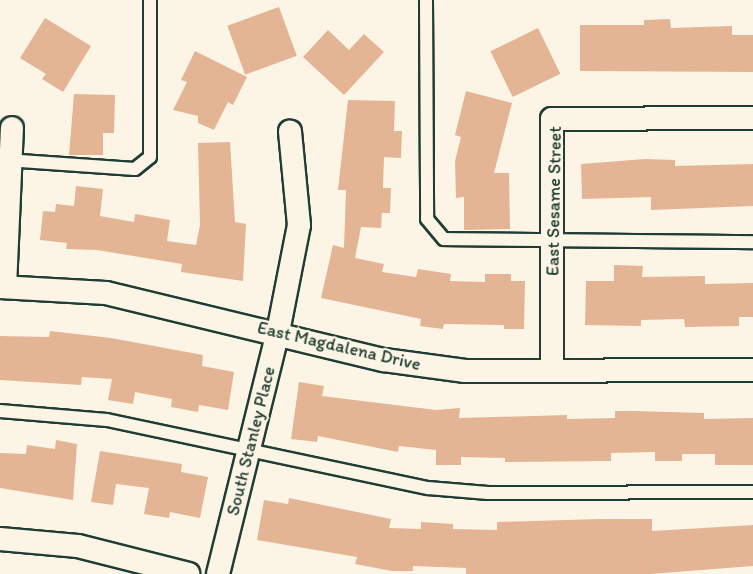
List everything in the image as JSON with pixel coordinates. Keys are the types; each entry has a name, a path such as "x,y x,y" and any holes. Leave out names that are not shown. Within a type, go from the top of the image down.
{"street":[{"name":"East Sesame Street","path":"552,371 552,119 753,118"},
{"path":"2,287 5,160 12,128"},
{"name":"South Stanley Place","path":"218,574 279,332 299,225 290,131"},
{"name":"East Magdalena Drive","path":"2,287 106,293 279,332 384,360 465,371 753,370"},
{"path":"0,539 78,546 189,574"}],"lane":[{"path":"5,160 135,169 150,157 150,0"},
{"path":"426,0 427,219 444,239 552,242 753,242"},
{"path":"0,411 107,420 428,488 488,493 753,492"}],"building":[{"path":"279,7 297,56 245,75 227,26"},
{"path":"45,18 91,46 63,92 42,79 46,74 20,58"},
{"path":"670,19 671,28 732,26 732,35 753,35 753,72 580,71 580,25 644,25 644,20"},
{"path":"538,28 560,74 513,97 490,51"},
{"path":"328,30 349,50 364,34 384,52 344,95 303,57"},
{"path":"195,51 247,77 233,105 228,102 214,130 198,123 198,116 173,110 187,82 181,80"},
{"path":"466,91 512,103 494,173 509,173 510,229 464,230 464,197 456,198 455,161 461,137 455,135"},
{"path":"74,94 115,95 114,133 103,133 103,155 69,155"},
{"path":"348,100 395,101 394,131 402,131 401,158 384,157 383,188 391,188 390,213 382,213 381,228 361,227 355,258 384,264 382,272 416,277 418,269 451,274 450,281 485,282 485,274 511,274 511,281 525,281 524,329 504,329 504,325 444,324 443,329 420,326 421,319 321,298 333,245 344,248 346,190 338,190"},
{"path":"230,142 235,222 246,224 243,281 181,272 182,264 97,250 66,249 67,243 40,240 43,211 55,212 56,204 74,206 76,186 103,189 100,216 134,222 135,214 170,220 167,241 196,245 200,225 198,143"},
{"path":"645,159 675,160 675,166 753,164 753,206 651,210 651,197 582,199 581,164"},
{"path":"614,265 643,266 642,277 705,276 705,284 753,283 753,317 739,317 739,326 685,327 684,319 641,320 641,326 585,325 586,281 614,281"},
{"path":"50,331 111,338 203,355 202,366 234,372 228,410 199,405 198,412 171,407 172,399 135,392 133,404 108,400 112,379 82,377 81,385 0,380 0,336 49,337"},
{"path":"299,382 324,386 322,396 436,410 460,408 459,418 567,415 567,419 615,418 615,411 634,411 704,413 704,419 753,418 753,465 715,465 715,454 682,454 682,461 655,461 655,452 611,453 611,461 505,462 505,458 461,457 461,465 436,465 436,450 399,446 398,452 318,436 317,442 291,439"},
{"path":"56,440 77,444 73,500 0,488 0,453 26,454 27,445 55,449"},
{"path":"100,451 182,464 181,472 208,477 200,518 170,512 169,518 144,514 149,488 116,484 113,505 91,502"},
{"path":"289,498 391,519 389,528 421,529 421,522 453,524 453,529 497,530 497,522 600,519 652,519 652,531 753,525 753,566 650,574 466,574 466,568 413,566 413,571 392,571 355,564 357,557 257,540 264,500 288,504"}]}
